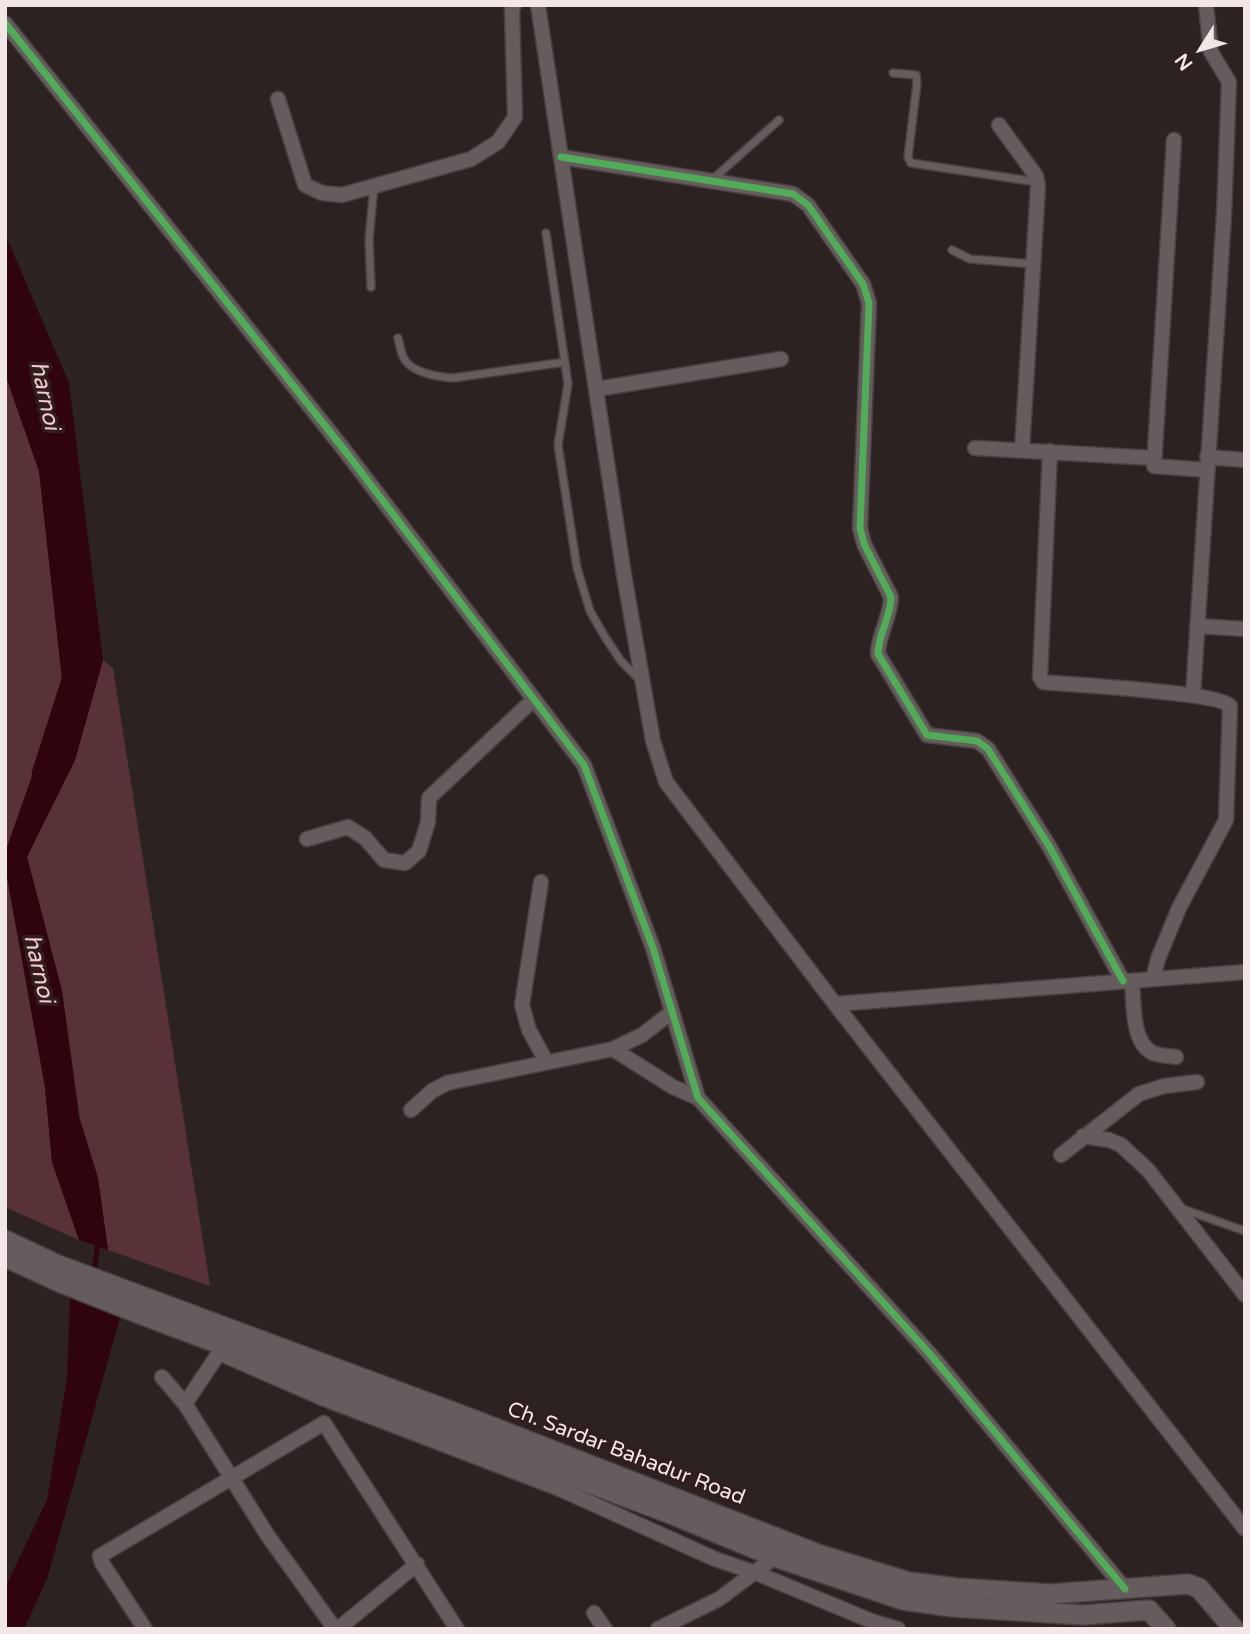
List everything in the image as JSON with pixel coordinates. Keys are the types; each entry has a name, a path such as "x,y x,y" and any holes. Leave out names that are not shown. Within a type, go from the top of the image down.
{"main road":[{"name":"Ch. Sardar Bahadur Road","path":"5,1240 59,1274"},
{"name":"Ch. Sardar Bahadur Road","path":"5,1256 472,1419 818,1554 909,1582 1050,1594 1188,1584 1199,1588 1234,1629"},
{"name":"Ch. Sardar Bahadur Road","path":"123,1297 145,1316 671,1514 775,1557 903,1600 953,1607 1083,1615 1149,1610"},
{"path":"1125,1589 1166,1629"}],"street":[{"path":"278,99 305,185 322,193 342,195 471,159 498,142 514,117 514,5"},
{"path":"538,5 624,575 656,751 666,782 835,1004 1245,1529"},
{"path":"1193,695 1224,215 1229,82 1211,52 1206,5"},
{"path":"5,23 342,447 584,765 653,948 698,1098"},
{"path":"999,125 1037,182 1022,450"},
{"path":"1174,140 1154,466 1245,460"},
{"path":"561,156 793,194 808,205 863,284 869,303 860,528 864,544 891,597 891,607 878,643 878,654 927,734 937,737 963,737 977,741 988,749 1049,846 1128,981 1142,1045 1154,1053 1176,1057"},
{"path":"597,388 781,359"},
{"path":"975,448 1050,450 1154,458"},
{"path":"1050,450 1040,677 1043,682 1193,695 1226,701 1230,706 1226,820 1179,908 1158,959 1153,979"},
{"path":"1197,625 1245,629"},
{"path":"307,839 348,827 365,838 384,860 405,863 419,851 428,822 429,798 534,699"},
{"path":"541,882 522,1005 530,1030 546,1062"},
{"path":"835,1004 1245,972"},
{"path":"411,1110 432,1091 447,1083 613,1049 642,1035 672,1012"},
{"path":"613,1049 673,1087 698,1098 930,1354 1125,1589"},
{"path":"1060,1155 1139,1094 1164,1086 1197,1082"},
{"path":"1083,1136 1121,1145 1147,1170 1245,1296"},
{"path":"145,1316 219,1353 322,1398 560,1489 870,1625 898,1629"},
{"path":"185,1404 219,1353"},
{"path":"162,1377 185,1404 268,1536 336,1629 417,1564"},
{"path":"322,1398 324,1423 457,1629"},
{"path":"145,1629 100,1556 324,1423"},
{"path":"658,1629 719,1600 775,1557"},
{"path":"594,1613 605,1629"}],"lane":[{"path":"893,73 916,75 908,158 911,163 1037,182"},
{"path":"710,182 779,120"},
{"path":"371,287 369,240 374,186"},
{"path":"546,233 568,384 558,444 577,568 590,611 605,637 621,661 644,684"},
{"path":"952,250 970,259 1034,264"},
{"path":"398,338 404,360 411,366 436,376 453,379 565,362"},
{"path":"1176,1206 1245,1231"}],"shaded area":[{"path":"5,374 39,471 63,688 5,853"},
{"path":"103,660 113,668 210,1286 108,1250 98,1178 80,1118 62,991 27,857 75,760"},
{"path":"5,866 45,1087 52,1162 79,1240 5,1207"}],"water":[{"path":"5,234 69,383 103,660 75,760 27,857 62,991 79,1118 98,1178 108,1250 79,1240 52,1162 45,1087 5,866 5,853 63,688 39,471 5,374"},
{"path":"70,1295 121,1314 47,1579 24,1629 5,1629 5,1588 47,1500 67,1378"}],"waterway":[{"name":"harnoi","path":"34,773 64,679"},
{"name":"harnoi","path":"94,1273 98,1241"}],"cycle path":[{"path":"5,23 342,447 584,765 653,948 698,1098 930,1354 1125,1589"},
{"path":"561,157 793,194 808,205 863,284 869,303 860,528 864,544 891,597 878,654 927,735 977,741 988,749 1049,846 1123,981"}]}
